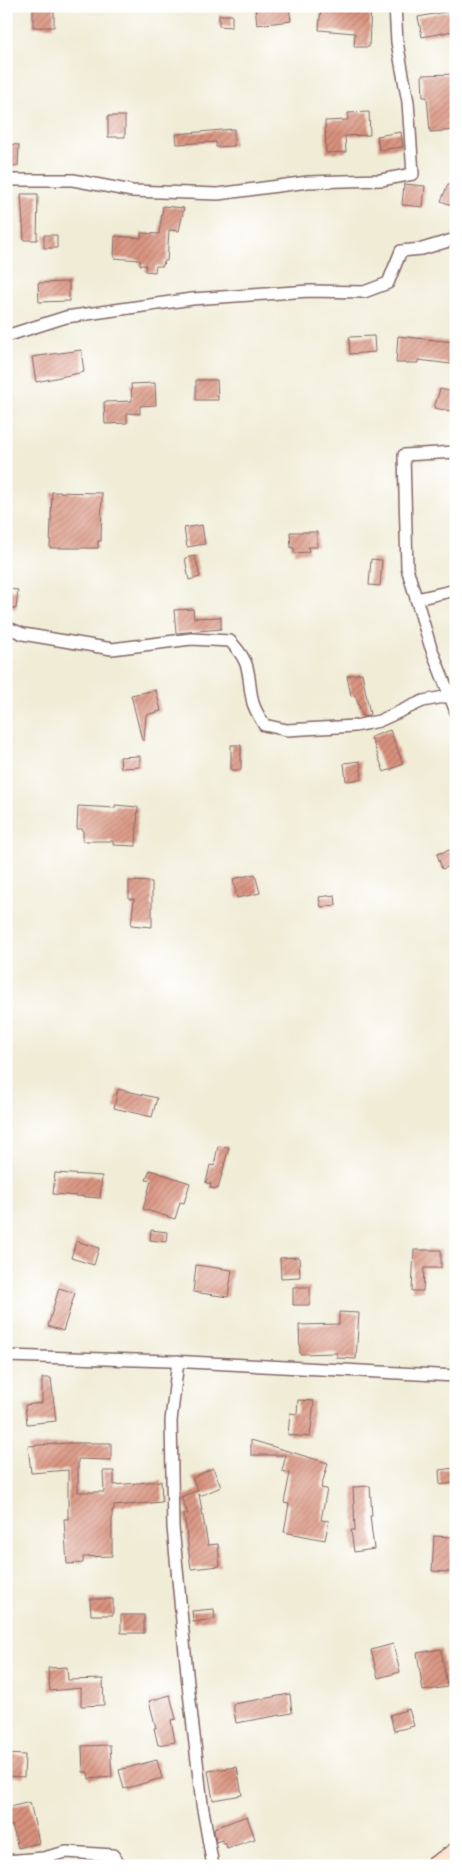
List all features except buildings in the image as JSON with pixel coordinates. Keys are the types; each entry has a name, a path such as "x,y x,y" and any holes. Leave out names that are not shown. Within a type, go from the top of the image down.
{"main road":[{"path":"433,1866 456,1852"}],"street":[{"path":"6,180 73,180 132,191 218,194 308,182 381,180 413,174 408,102 397,42 395,6"},
{"path":"6,336 66,317 192,299 309,291 364,292 388,282 401,251 422,249 452,240 456,241"},
{"path":"456,452 404,455 407,568 430,645 456,712"},
{"path":"416,599 456,590"},
{"path":"6,627 23,634 112,649 191,639 230,641 241,653 250,670 254,704 264,724 287,730 355,726 379,722 423,701 449,696"},
{"path":"6,1356 178,1361 456,1376"},
{"path":"178,1361 171,1421 173,1527 202,1804 213,1866"},
{"path":"6,1862 43,1858 66,1852 113,1854 120,1866"}]}
